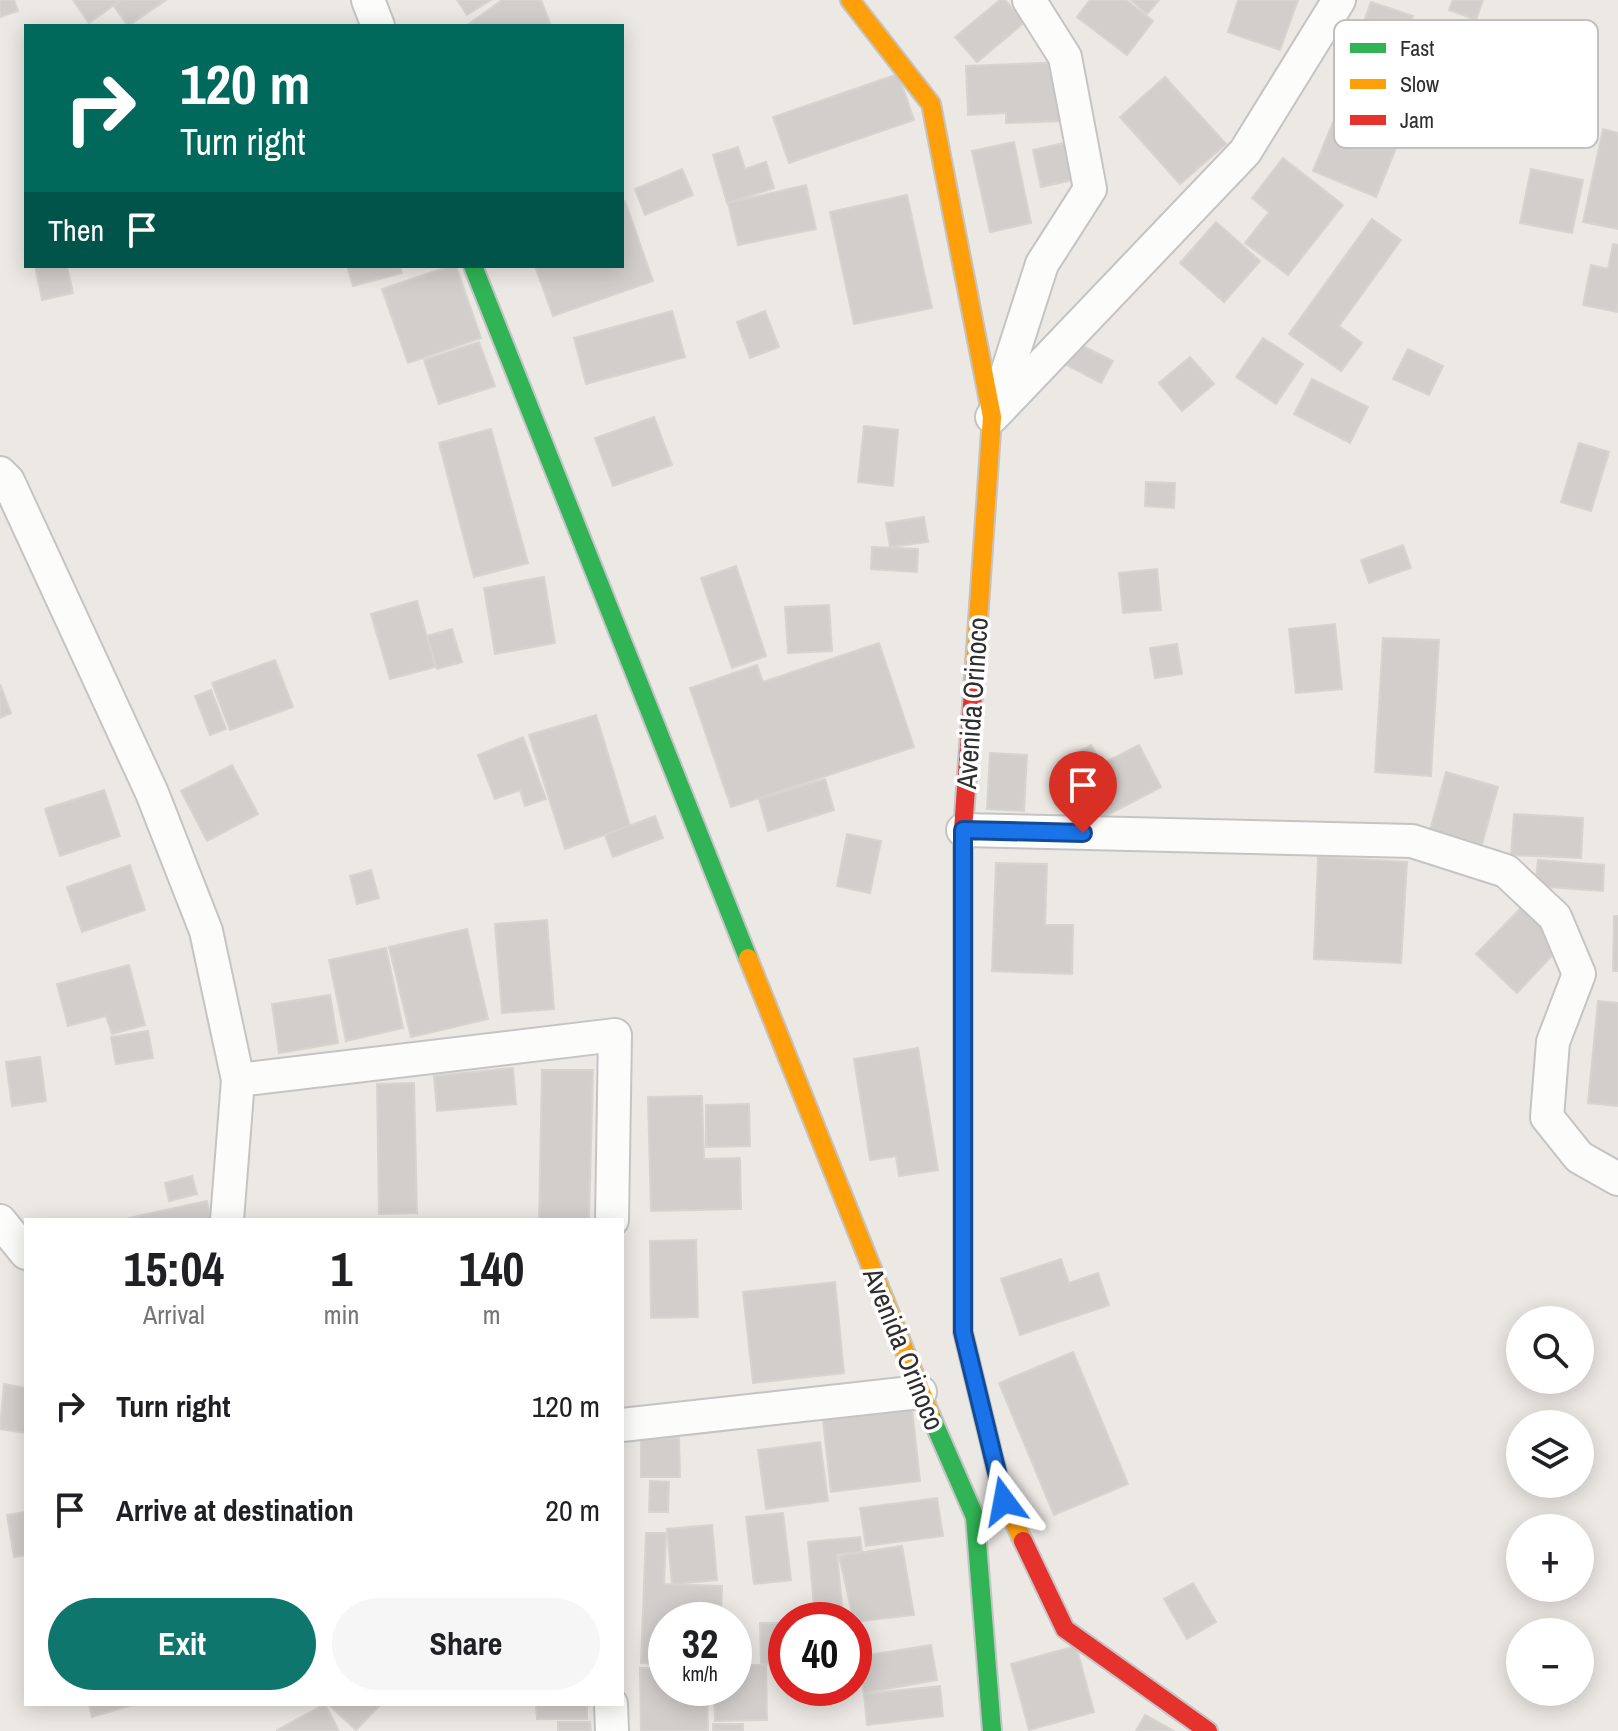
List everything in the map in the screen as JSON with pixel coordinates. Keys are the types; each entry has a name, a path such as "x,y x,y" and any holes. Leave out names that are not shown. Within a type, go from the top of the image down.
{"street":[{"path":"368,0 377,24"},
{"name":"Avenida Orinoco","path":"850,0 931,104 992,417 963,830 963,1332 1004,1501 1065,1629 1208,1731"},
{"path":"992,417 1042,264 1090,189 1065,57 1029,0"},
{"path":"992,417 1245,152 1339,0"},
{"name":"Avenida Orinoco","path":"474,268 920,1392 975,1517 992,1731"},
{"path":"3,482 152,793 206,931 238,1080 227,1218"},
{"path":"963,830 1412,841 1506,871 1555,917 1579,974 1553,1042 1547,1117 1579,1157 1618,1179"},
{"path":"238,1080 615,1035 612,1218"},
{"path":"0,1221 24,1251"},
{"path":"624,1425 920,1392"},
{"path":"611,1706 612,1731"}],"building":[{"path":"0,0 14,0 18,11 0,17"},
{"path":"73,0 121,0 89,23"},
{"path":"122,0 166,0 131,24 127,24 114,6"},
{"path":"457,0 491,0 467,15"},
{"path":"502,0 541,0 550,24 469,24"},
{"path":"1000,0 1005,0 1025,22 977,62 955,37"},
{"path":"1090,0 1126,0 1153,21 1127,55 1077,17"},
{"path":"1131,0 1159,0 1147,14"},
{"path":"1238,0 1298,0 1280,50 1228,32"},
{"path":"1453,0 1483,0 1476,20 1449,10"},
{"path":"1371,2 1413,16 1412,20 1365,20"},
{"path":"1064,62 1066,121 1006,123 1006,113 968,115 966,66"},
{"path":"898,74 914,120 789,163 773,117"},
{"path":"1165,77 1226,144 1180,184 1120,117"},
{"path":"1334,120 1334,148 1396,148 1376,197 1313,171"},
{"path":"1603,129 1618,133 1618,229 1583,222"},
{"path":"1077,140 1086,177 1041,187 1033,150"},
{"path":"1014,142 1031,223 990,232 972,151"},
{"path":"738,147 745,169 766,162 774,188 727,203 713,155"},
{"path":"1283,158 1343,205 1288,275 1245,243 1269,212 1252,198"},
{"path":"682,169 693,195 645,215 635,189"},
{"path":"1531,169 1583,180 1572,233 1520,223"},
{"path":"806,185 816,229 738,245 728,203"},
{"path":"907,195 932,308 854,324 830,212"},
{"path":"624,201 653,281 553,316 536,268 624,268"},
{"path":"1372,219 1401,240 1339,326 1362,343 1341,371 1289,334"},
{"path":"1216,222 1260,261 1224,302 1180,263"},
{"path":"1613,244 1618,245 1618,312 1583,305 1591,265 1608,269"},
{"path":"35,268 67,268 73,293 42,300"},
{"path":"348,268 401,268 402,273 353,286"},
{"path":"444,268 457,268 481,338 408,363 382,289"},
{"path":"672,311 685,357 586,384 574,338"},
{"path":"765,311 779,347 750,358 737,322"},
{"path":"1263,338 1303,364 1276,404 1236,377"},
{"path":"479,342 495,386 439,404 424,360"},
{"path":"1079,344 1113,361 1101,383 1067,365"},
{"path":"1408,349 1443,366 1429,395 1393,379"},
{"path":"1190,357 1214,384 1182,411 1159,383"},
{"path":"1312,379 1368,407 1350,443 1294,414"},
{"path":"654,417 672,465 613,486 595,438"},
{"path":"864,426 898,430 893,486 858,482"},
{"path":"491,429 528,563 474,577 439,443"},
{"path":"1579,443 1609,452 1591,511 1561,502"},
{"path":"1146,482 1175,483 1174,508 1145,506"},
{"path":"924,517 928,542 890,547 886,523"},
{"path":"1403,545 1411,568 1369,583 1361,560"},
{"path":"872,547 918,549 917,572 871,569"},
{"path":"736,566 766,656 732,668 701,578"},
{"path":"1157,569 1161,610 1123,613 1119,573"},
{"path":"544,577 555,643 495,654 484,588"},
{"path":"417,601 435,667 390,679 371,614"},
{"path":"829,605 832,651 788,653 785,607"},
{"path":"1335,624 1342,689 1296,693 1289,629"},
{"path":"452,629 462,662 437,669 427,636"},
{"path":"1383,638 1439,640 1431,776 1375,772"},
{"path":"879,643 914,747 731,807 690,688 757,665 763,682"},
{"path":"1177,644 1182,674 1155,678 1150,648"},
{"path":"275,660 293,707 230,730 212,683"},
{"path":"0,684 11,713 0,718"},
{"path":"211,690 226,729 210,735 195,696"},
{"path":"596,715 630,826 565,849 529,735"},
{"path":"523,737 546,799 525,806 520,790 495,799 478,755"},
{"path":"1091,745 1102,764 1139,745 1161,787 1102,818 1069,757"},
{"path":"990,753 1027,755 1024,811 987,809"},
{"path":"232,765 258,814 207,841 181,791"},
{"path":"1446,772 1498,787 1482,844 1430,830"},
{"path":"825,779 834,810 768,831 759,799"},
{"path":"104,790 120,836 60,856 45,809"},
{"path":"1514,814 1583,818 1581,858 1511,855"},
{"path":"655,816 663,838 613,857 605,835"},
{"path":"847,834 881,841 870,893 837,886"},
{"path":"1318,857 1407,862 1401,963 1314,959"},
{"path":"1538,860 1604,865 1603,891 1535,886"},
{"path":"996,863 1047,864 1045,925 1073,925 1072,974 992,971"},
{"path":"130,865 145,910 82,932 67,887"},
{"path":"371,870 379,898 357,904 350,876"},
{"path":"1521,908 1561,946 1517,993 1476,954"},
{"path":"1614,916 1618,916 1618,971 1613,971"},
{"path":"547,920 554,1009 502,1013 495,924"},
{"path":"467,929 488,1019 411,1037 389,947"},
{"path":"386,948 403,1028 346,1041 329,960"},
{"path":"129,965 145,1025 112,1034 106,1016 68,1026 57,984"},
{"path":"330,995 338,1043 279,1053 272,1004"},
{"path":"1598,1001 1618,1003 1618,1106 1588,1103"},
{"path":"148,1031 153,1058 116,1064 111,1037"},
{"path":"918,1048 938,1170 899,1176 896,1156 870,1160 854,1059"},
{"path":"40,1057 46,1101 12,1106 6,1062"},
{"path":"513,1068 516,1104 437,1111 434,1076"},
{"path":"542,1070 593,1070 589,1218 539,1218"},
{"path":"414,1083 417,1213 379,1214 377,1084"},
{"path":"702,1096 704,1159 740,1158 741,1209 651,1211 648,1097"},
{"path":"749,1104 750,1146 706,1147 706,1105"},
{"path":"192,1176 197,1194 169,1201 165,1183"},
{"path":"207,1201 211,1218 129,1218"},
{"path":"696,1240 698,1317 651,1318 650,1241"},
{"path":"1061,1259 1069,1283 1098,1273 1109,1305 1020,1335 1001,1279"},
{"path":"835,1282 844,1373 753,1383 743,1292"},
{"path":"1073,1352 1128,1484 1054,1515 999,1383"},
{"path":"4,1384 24,1388 24,1433 0,1429"},
{"path":"912,1409 920,1481 831,1492 823,1420"},
{"path":"679,1438 680,1477 641,1477 641,1439"},
{"path":"820,1442 828,1501 766,1509 758,1450"},
{"path":"650,1481 669,1482 668,1512 649,1512"},
{"path":"937,1498 943,1536 866,1546 860,1508"},
{"path":"24,1512 24,1555 14,1557 7,1515"},
{"path":"783,1513 791,1580 754,1584 746,1517"},
{"path":"712,1525 717,1580 672,1584 667,1529"},
{"path":"646,1533 666,1533 664,1584 722,1586 722,1602 648,1602 648,1663 641,1663"},
{"path":"860,1537 862,1552 837,1554 842,1602 814,1602 808,1542"},
{"path":"902,1546 914,1615 872,1620 872,1602 849,1602 839,1556"},
{"path":"1193,1583 1216,1622 1187,1639 1164,1599"},
{"path":"760,1623 768,1623 768,1664 761,1664"},
{"path":"931,1645 937,1680 872,1692 872,1655"},
{"path":"1076,1646 1094,1712 1029,1730 1011,1664"},
{"path":"752,1665 766,1665 767,1720 715,1721 715,1706 752,1706"},
{"path":"640,1668 648,1668 648,1706 707,1706 708,1731 641,1731"},
{"path":"940,1686 943,1716 867,1725 865,1706 872,1706 872,1693"},
{"path":"89,1706 129,1706 92,1717"},
{"path":"326,1706 339,1731 277,1731"},
{"path":"330,1706 379,1706 356,1730"},
{"path":"536,1706 587,1706 587,1719 537,1719"},
{"path":"1145,1715 1174,1731 1136,1731"},
{"path":"558,1722 590,1722 591,1731 558,1731"},
{"path":"713,1724 743,1724 743,1731 713,1731"}],"traffic: fast":[{"path":"474,268 748,958"},
{"path":"930,1414 975,1517 992,1731"}],"traffic: slow":[{"path":"850,0 931,104 992,417 975,664"},
{"path":"748,958 930,1414"},
{"path":"963,1200 963,1332 1004,1501 1023,1541"}],"traffic: jam":[{"path":"963,1200 963,830 975,664"},
{"path":"1023,1541 1065,1629 1208,1731"}],"route":[{"path":"1004,1501 963,1332 963,830 1083,833"}]}
